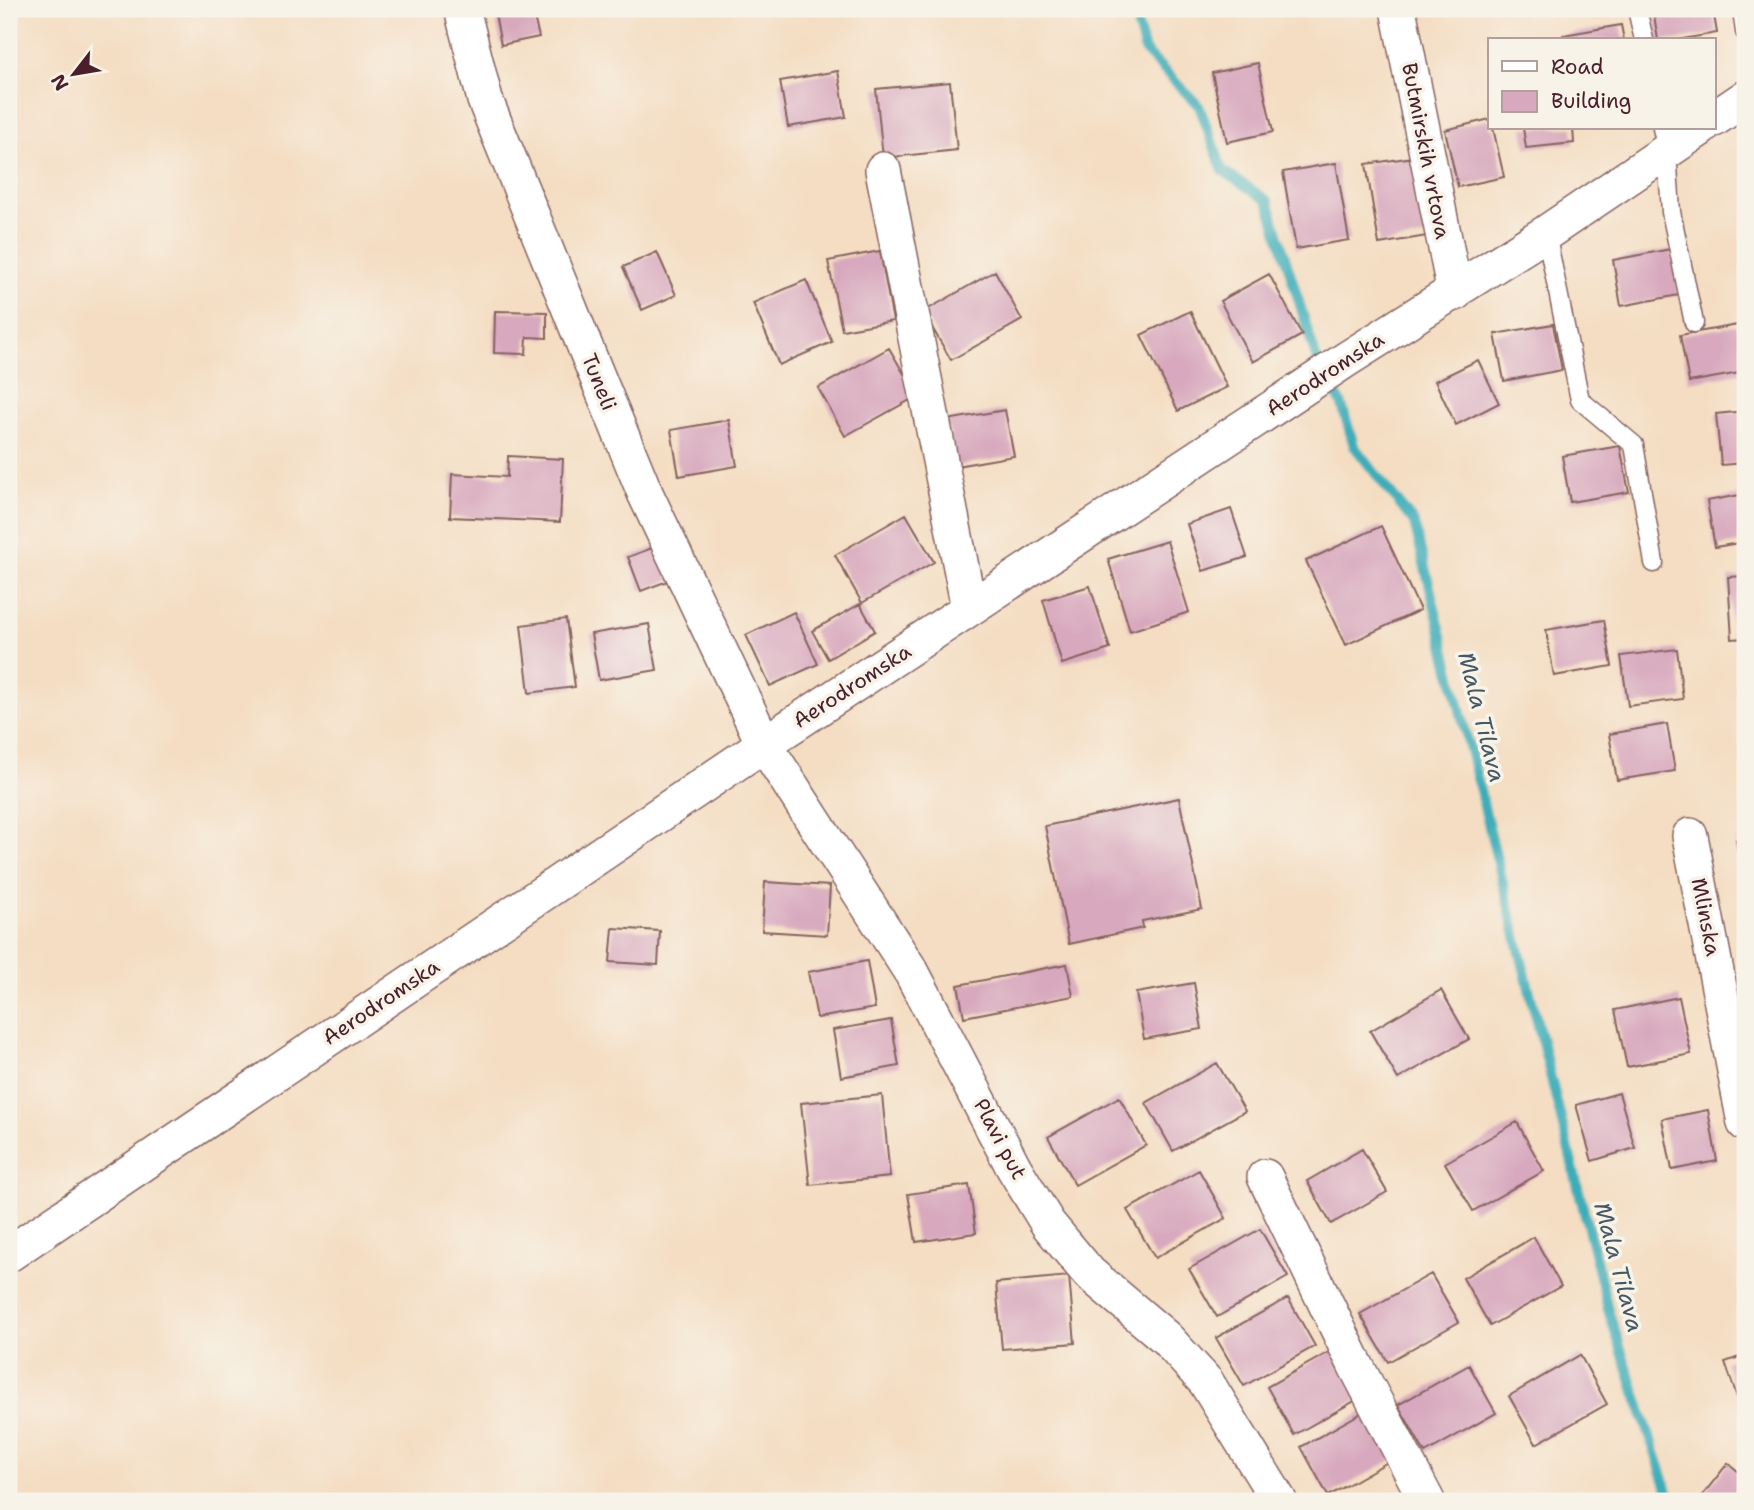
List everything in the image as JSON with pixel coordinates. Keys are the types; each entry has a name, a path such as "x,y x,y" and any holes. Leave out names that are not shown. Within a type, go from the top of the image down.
{"street":[{"name":"Tuneli","path":"462,9 485,100 645,493 764,744"},
{"name":"Butmirskih vrtova","path":"1398,9 1455,293"},
{"path":"1716,118 1745,98"},
{"name":"Aerodromska","path":"9,1254 764,744 1346,359 1455,293 1546,233 1664,139 1694,130"},
{"path":"883,170 969,608"},
{"name":"Plavi put","path":"764,744 912,973 1014,1168 1048,1224 1089,1273 1166,1338 1206,1382 1279,1501"},
{"name":"Mlinska","path":"1690,836 1745,1123"},
{"path":"1265,1177 1355,1364 1427,1501"}],"lane":[{"path":"1637,9 1644,38"},
{"path":"1742,9 1745,32"},
{"path":"1664,139 1671,212 1694,323"},
{"path":"1546,233 1580,400 1634,445 1654,563"}],"building":[{"path":"494,9 532,9 539,37 501,45"},
{"path":"1185,9 1215,9 1215,10 1186,15"},
{"path":"1300,9 1331,9 1331,10 1301,15"},
{"path":"1653,9 1713,9 1717,33 1688,38 1658,38"},
{"path":"1621,25 1624,38 1564,38 1563,35"},
{"path":"1258,63 1273,132 1227,142 1212,73"},
{"path":"838,71 846,117 788,127 780,81"},
{"path":"950,82 957,150 883,158 876,89"},
{"path":"1488,119 1488,130 1493,130 1504,177 1458,187 1445,130"},
{"path":"1523,130 1573,130 1574,143 1526,148"},
{"path":"1414,157 1427,236 1379,244 1366,164"},
{"path":"1336,163 1349,240 1296,249 1283,172"},
{"path":"1671,249 1679,295 1621,306 1613,260"},
{"path":"880,251 893,321 842,330 828,261"},
{"path":"657,252 676,295 642,310 623,267"},
{"path":"995,271 1022,320 951,360 923,312"},
{"path":"1269,274 1302,335 1253,362 1220,301"},
{"path":"806,280 832,342 779,365 753,303"},
{"path":"495,311 547,312 547,338 527,337 526,354 494,353"},
{"path":"1190,311 1227,387 1178,411 1141,335"},
{"path":"1553,324 1562,370 1504,381 1495,334"},
{"path":"1738,325 1745,372 1689,382 1680,335"},
{"path":"889,348 917,396 845,436 818,388"},
{"path":"1478,360 1499,403 1456,425 1435,381"},
{"path":"1005,410 1014,456 956,466 947,420"},
{"path":"1745,411 1745,463 1721,465 1716,414"},
{"path":"729,420 737,466 679,476 671,430"},
{"path":"1620,446 1629,492 1570,502 1562,456"},
{"path":"508,456 563,459 560,522 450,517 452,474 507,477"},
{"path":"1745,494 1745,542 1715,547 1707,501"},
{"path":"1231,509 1247,557 1203,571 1187,524"},
{"path":"906,514 934,562 862,603 835,555"},
{"path":"1381,526 1420,610 1346,645 1306,561"},
{"path":"1167,541 1189,612 1130,631 1108,559"},
{"path":"660,545 673,579 641,591 628,557"},
{"path":"1745,576 1745,638 1732,639 1728,577"},
{"path":"1090,586 1110,649 1062,664 1043,600"},
{"path":"860,604 875,631 828,659 812,631"},
{"path":"794,612 818,664 770,686 746,635"},
{"path":"566,619 575,687 529,693 521,625"},
{"path":"1604,620 1612,666 1554,676 1546,630"},
{"path":"649,624 657,670 599,680 591,634"},
{"path":"1677,649 1683,699 1628,706 1621,656"},
{"path":"1667,724 1675,771 1617,780 1609,734"},
{"path":"1179,798 1202,909 1142,921 1143,928 1069,944 1045,826"},
{"path":"1745,839 1745,888 1744,889 1736,840"},
{"path":"765,882 830,886 827,935 762,931"},
{"path":"613,928 660,931 658,965 610,962"},
{"path":"867,961 875,1008 817,1018 808,972"},
{"path":"1067,964 1073,996 964,1017 958,985"},
{"path":"1194,983 1202,1029 1144,1039 1136,993"},
{"path":"1441,990 1469,1039 1398,1079 1370,1031"},
{"path":"1679,997 1691,1054 1627,1067 1615,1010"},
{"path":"891,1020 899,1066 841,1077 833,1030"},
{"path":"1217,1063 1245,1111 1173,1151 1146,1103"},
{"path":"1619,1093 1635,1148 1592,1161 1576,1105"},
{"path":"882,1095 890,1177 810,1185 801,1103"},
{"path":"1119,1097 1146,1145 1075,1185 1048,1137"},
{"path":"1708,1110 1717,1161 1672,1170 1662,1119"},
{"path":"1517,1122 1544,1171 1473,1211 1445,1163"},
{"path":"1362,1149 1387,1192 1331,1224 1307,1181"},
{"path":"1199,1170 1226,1218 1155,1258 1127,1210"},
{"path":"969,1185 976,1233 916,1242 908,1194"},
{"path":"1260,1229 1288,1277 1217,1317 1189,1269"},
{"path":"1534,1237 1561,1286 1490,1326 1463,1278"},
{"path":"1431,1274 1459,1322 1388,1362 1360,1314"},
{"path":"1069,1276 1075,1343 1002,1349 996,1283"},
{"path":"1288,1298 1315,1346 1244,1386 1216,1338"},
{"path":"1338,1347 1365,1395 1294,1435 1267,1387"},
{"path":"1580,1355 1607,1404 1536,1444 1509,1396"},
{"path":"1745,1355 1745,1420 1725,1362"},
{"path":"1469,1365 1496,1413 1425,1453 1398,1405"},
{"path":"1372,1407 1400,1455 1328,1496 1301,1447"},
{"path":"1728,1463 1745,1477 1745,1501 1698,1501"}],"waterway":[{"name":"Mala Tilava","path":"1133,9 1145,51 1199,106 1223,171 1268,201 1320,370 1341,402 1354,446 1414,523 1609,1313 1671,1501"}]}
